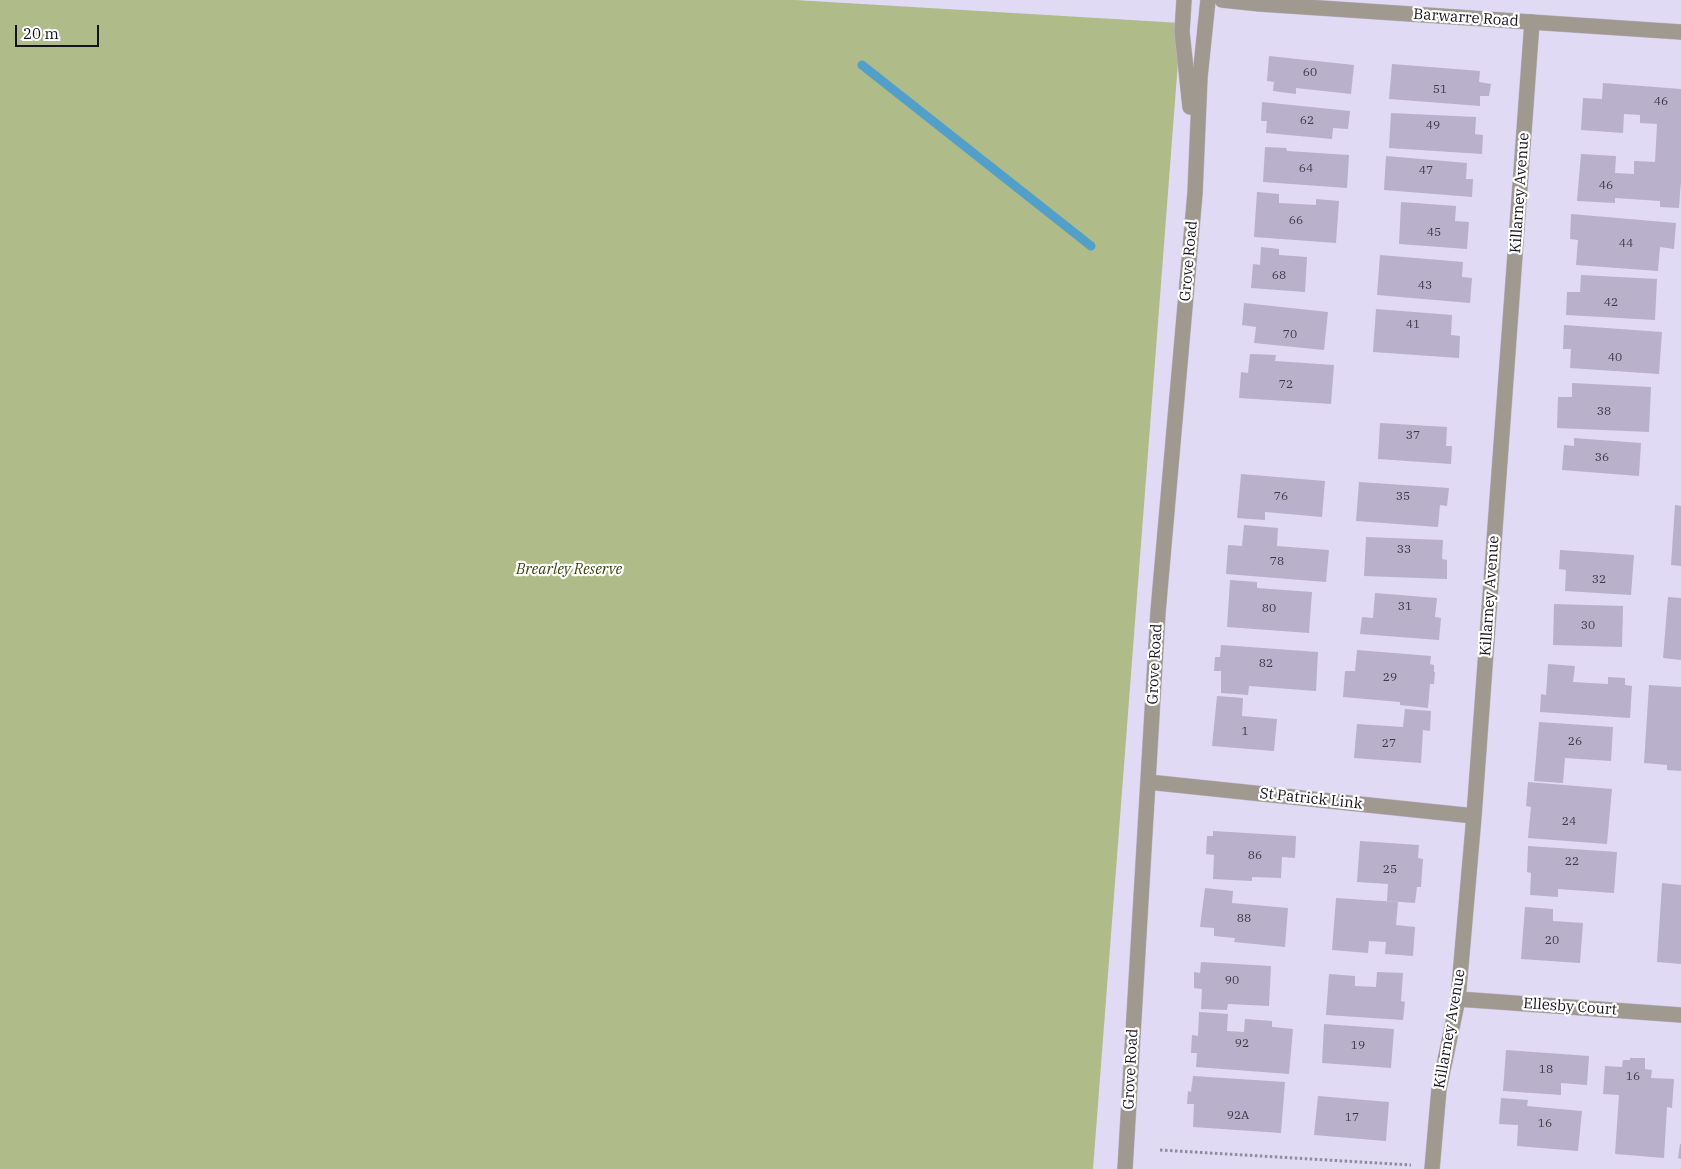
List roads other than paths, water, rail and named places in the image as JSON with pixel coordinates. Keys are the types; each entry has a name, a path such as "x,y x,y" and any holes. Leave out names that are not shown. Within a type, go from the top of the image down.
{"street":[{"name":"Grove Road","path":"1184,0 1182,32 1196,160"},
{"name":"Grove Road","path":"1125,1169 1158,612 1194,201 1200,77 1208,0"},
{"name":"Barwarre Road","path":"1222,0 1681,32"},
{"name":"Killarney Avenue","path":"1432,1168 1439,1089 1458,999 1474,816 1532,22"},
{"name":"St Patrick Link","path":"1148,782 1474,816"},
{"name":"Ellesby Court","path":"1458,999 1681,1015"}],"waterway":[{"path":"862,65 1091,246"}],"park label":[{"name":"Brearley Reserve","path":"569,570"}]}
